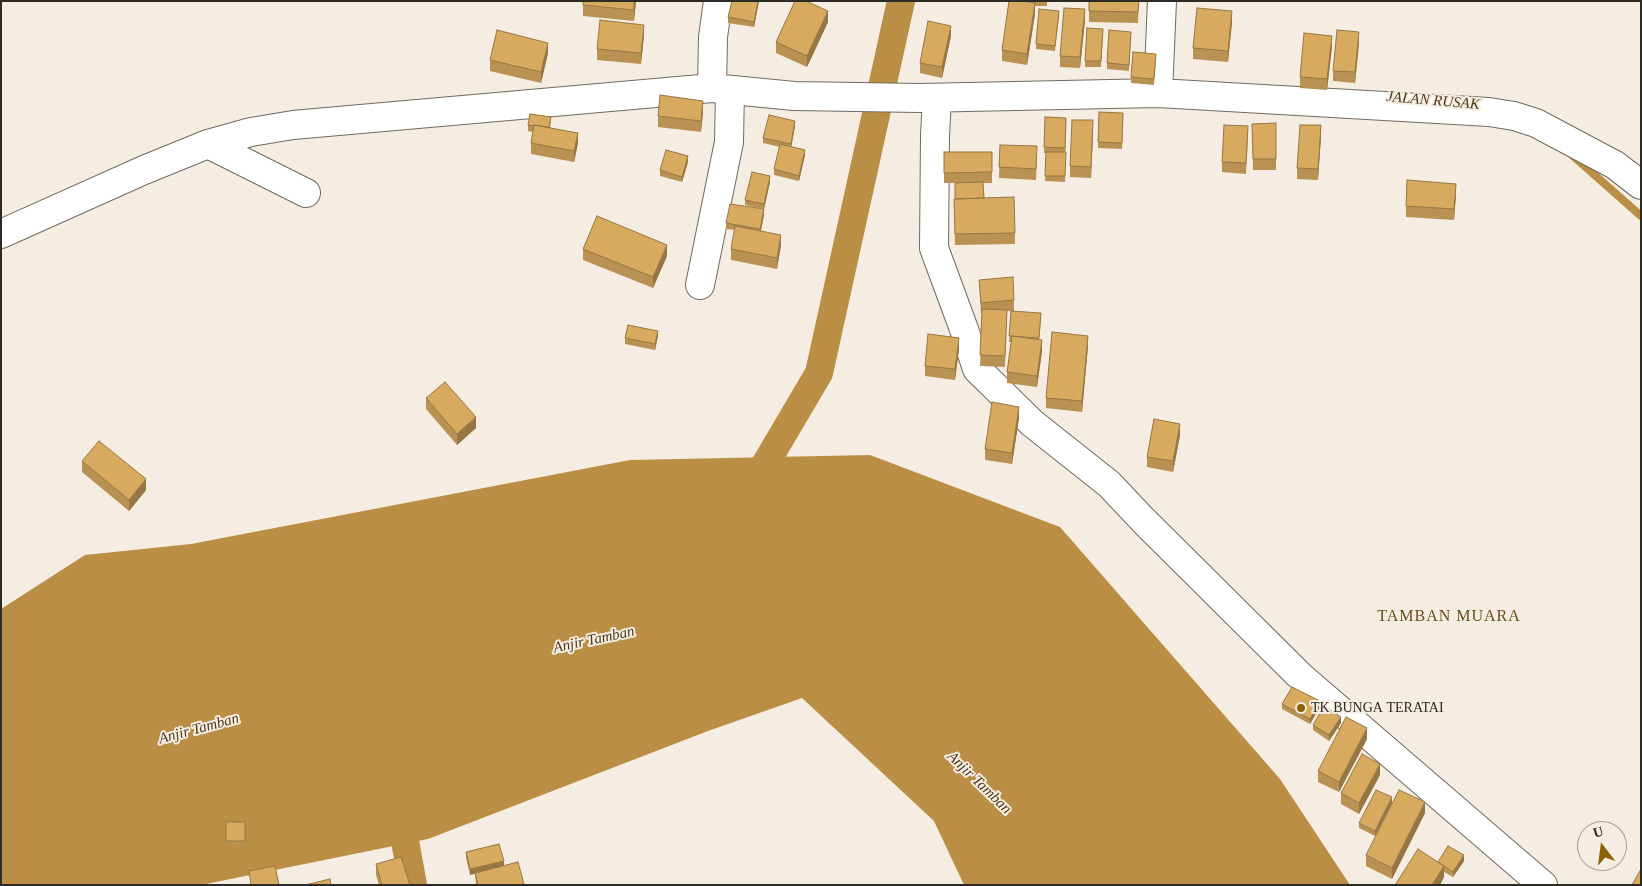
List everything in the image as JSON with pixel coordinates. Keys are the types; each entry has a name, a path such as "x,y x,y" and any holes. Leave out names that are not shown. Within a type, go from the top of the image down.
{"street":[{"path":"700,285 728,142 713,37 718,1"},
{"path":"1158,93 1162,1"},
{"path":"1,234 144,170 208,144 251,132 293,125 721,89 794,96 929,98 1158,93 1470,111 1514,116 1536,123 1615,165 1641,184"},
{"path":"929,98 935,136 934,248 977,369 1032,423 1109,484 1299,675 1543,885"},
{"path":"208,144 306,193"}],"water":[{"name":"Anjir Tamban","path":"870,455 1060,527 1280,779 1350,885 964,885 934,821 802,698 708,731 428,839 201,885 1,885 1,609 85,555 191,544 630,460"}],"building":[{"path":"583,1 634,1 634,10 583,5"},
{"path":"732,1 758,1 754,22 728,17"},
{"path":"795,1 806,1 828,11 807,56 776,42"},
{"path":"1009,1 1035,3 1027,54 1002,50"},
{"path":"1089,1 1139,1 1138,12 1089,11"},
{"path":"1064,8 1085,9 1080,57 1060,56"},
{"path":"1197,8 1232,11 1228,51 1193,48"},
{"path":"1039,9 1059,11 1055,46 1036,44"},
{"path":"600,20 644,25 641,53 597,49"},
{"path":"928,21 951,26 942,67 920,63"},
{"path":"1087,28 1103,29 1101,61 1085,61"},
{"path":"497,30 548,43 541,72 490,60"},
{"path":"1109,30 1131,32 1129,65 1107,63"},
{"path":"1337,30 1359,32 1355,72 1333,71"},
{"path":"1304,33 1332,36 1327,79 1300,77"},
{"path":"1133,52 1156,54 1154,79 1131,77"},
{"path":"660,95 703,101 701,121 658,116"},
{"path":"1099,112 1123,113 1122,143 1098,142"},
{"path":"530,114 551,117 549,127 528,125"},
{"path":"769,115 795,121 791,144 763,138"},
{"path":"1045,117 1066,118 1065,148 1044,147"},
{"path":"1072,120 1093,120 1091,167 1070,166"},
{"path":"1276,123 1276,159 1253,159 1252,124"},
{"path":"534,125 578,133 574,151 531,143"},
{"path":"1224,125 1248,126 1246,163 1222,162"},
{"path":"1300,125 1321,125 1318,169 1297,168"},
{"path":"780,144 805,150 799,176 774,169"},
{"path":"1000,145 1037,146 1036,169 999,167"},
{"path":"666,150 688,156 682,177 660,170"},
{"path":"944,152 992,152 992,172 944,173"},
{"path":"1046,152 1066,152 1065,176 1045,176"},
{"path":"752,172 770,176 764,204 745,200"},
{"path":"1407,180 1456,184 1454,209 1406,206"},
{"path":"983,182 984,198 955,199 955,183"},
{"path":"1014,197 1015,233 955,234 954,199"},
{"path":"730,204 764,209 760,229 726,223"},
{"path":"597,216 667,245 653,277 583,249"},
{"path":"735,226 781,235 777,258 731,249"},
{"path":"1013,277 1014,300 981,303 979,280"},
{"path":"982,309 1007,310 1005,356 980,355"},
{"path":"1011,311 1041,313 1039,338 1009,336"},
{"path":"628,325 658,331 655,344 625,338"},
{"path":"1052,332 1088,336 1082,401 1046,398"},
{"path":"928,334 959,338 955,369 925,366"},
{"path":"1012,336 1042,340 1037,376 1007,372"},
{"path":"445,382 476,417 457,434 426,398"},
{"path":"992,402 1019,407 1012,453 985,449"},
{"path":"1154,419 1180,424 1173,461 1147,457"},
{"path":"99,441 146,479 129,500 82,461"},
{"name":"TK BUNGA TERATAI","path":"1292,687 1320,701 1310,719 1282,704"},
{"path":"1324,706 1341,717 1329,735 1313,725"},
{"path":"1346,717 1367,728 1339,782 1318,771"},
{"path":"1362,754 1380,764 1359,803 1341,793"},
{"path":"1376,790 1392,797 1375,831 1359,823"},
{"path":"1399,790 1425,802 1392,868 1366,855"},
{"path":"226,822 245,822 245,841 226,841"},
{"path":"499,844 504,861 470,869 466,852"},
{"path":"1448,846 1464,855 1453,872 1438,862"},
{"path":"1418,849 1444,866 1432,885 1395,885"},
{"path":"401,857 410,885 382,885 376,864"},
{"path":"518,862 524,884 478,885 475,873"},
{"path":"275,866 279,885 251,885 249,871"},
{"path":"1641,869 1641,885 1632,885"},
{"path":"330,879 331,885 305,885"}],"waterway":[{"path":"750,490 819,373 901,1"},
{"name":"JALAN RUSAK","path":"1572,155 1641,216"},
{"path":"399,808 413,885"}],"place":[{"name":"TK BUNGA TERATAI","path":"1301,708"}],"district":[{"name":"TAMBAN MUARA","path":"1449,617"}]}
